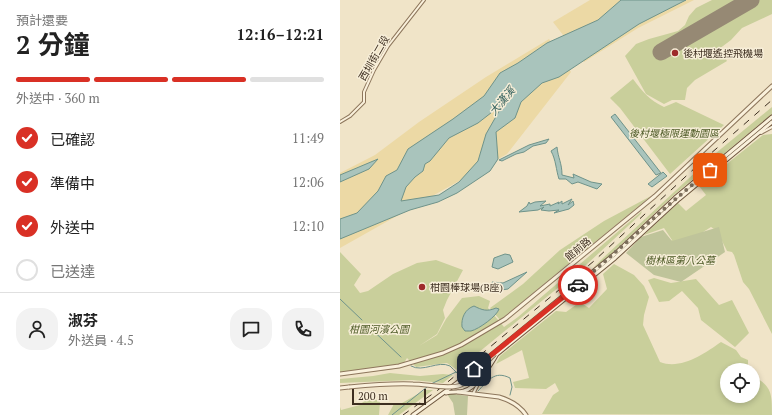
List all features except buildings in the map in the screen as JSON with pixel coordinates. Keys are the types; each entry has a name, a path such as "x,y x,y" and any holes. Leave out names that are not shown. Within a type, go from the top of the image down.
{"main road":[{"name":"館前路","path":"340,374 399,366 443,353 467,342 505,320 655,196 772,86"},
{"path":"413,415 496,353 621,253 679,199 757,132 772,117"},
{"path":"340,388 380,384 450,387 466,383 496,353 616,253 675,198 757,132 772,122"},
{"path":"437,397 448,392 469,389 484,374 496,353"},
{"path":"454,392 505,398 526,415"}],"street":[{"name":"西圳街二段","path":"340,122 350,116 364,102 364,92 374,70 388,46 424,0"},
{"path":"757,132 771,130"},
{"path":"472,395 484,374"}],"green space":[{"name":"後村堰遙控飛機場","path":"712,0 772,0 772,14 742,28 731,40 719,49 727,61 695,80 687,88 685,100 672,100 664,104 646,94 625,56 636,44 678,31 685,25 689,16 696,8"},
{"name":"後村堰極限運動園區","path":"633,79 654,102 664,107 676,102 724,125 670,174 620,108 610,98"},
{"path":"772,107 772,114 675,194 606,259 593,268 716,153"},
{"path":"772,134 772,334 749,289 743,282 734,255 732,252 727,251 717,231 711,227 700,234 666,246 672,240 664,228 644,235 678,203 686,211 706,195 699,186 763,135"},
{"path":"651,196 500,320 490,308 523,284 560,250 604,221"},
{"name":"柑園河濱公園","path":"642,211 641,214 586,265 457,370 447,363 416,367 407,358 401,368 340,376 340,252 361,274 354,285 360,293 368,291 393,274 417,263 436,260 463,270 447,300 443,310 445,318 437,334 419,346 437,335 446,319 462,298 479,296 490,301 488,308 504,327 518,317"},
{"name":"樹林區第八公墓","path":"719,227 725,252 681,282 654,275 626,253 641,237 663,230 672,241"},
{"path":"614,264 634,275 644,286 649,297 643,325 660,362 676,364 692,360 721,342 736,350 741,357 748,360 748,363 720,363 720,403 760,403 760,381 764,383 770,391 772,415 542,414 553,395 559,391 555,383 546,389 515,388 513,382 529,378 522,350 496,364 500,356 556,311 566,312 580,302 589,308 607,289 603,274"},
{"path":"654,278 671,283 696,279 719,305 732,300 749,333 735,347 701,320 698,308 682,291 669,301 659,302 648,280"},
{"path":"390,373 420,376 443,374 453,375 443,383 412,380 340,383 340,379"},
{"path":"425,390 433,390 399,415 388,415 394,404 402,403"},
{"path":"447,394 468,396 467,415 455,415 453,403"},
{"path":"369,396 380,402 379,415 340,415 340,407 341,410 360,405"}],"sand":[{"path":"590,0 694,0 638,28 584,62 553,22"},
{"path":"549,39 571,72 507,154 340,248 340,173 375,155 419,122 486,77"}],"water":[{"name":"大漢溪","path":"621,0 686,0 639,24 559,77 542,83 521,102 515,118 496,132 498,159 490,171 457,193 438,202 410,210 340,239 340,219 357,213 378,191 386,176 397,170 408,149 484,96 500,73 518,63 547,43 598,20","holes":["502,106 486,134 478,161 459,182 439,195 401,201 406,187 423,171 425,164 430,161 449,138 478,123"]},
{"path":"615,114 661,173 656,175 611,117"},
{"path":"549,139 546,143 533,146 524,152 502,161 499,160 529,145"},
{"path":"557,147 562,175 574,178 573,174 591,182 602,184 597,189 578,182 572,184 566,179 559,179 551,151"},
{"path":"378,159 369,169 340,182 340,175"},
{"path":"663,172 667,176 652,187 648,184"},
{"path":"572,199 568,205 573,201 574,205 569,209 554,213 559,210 541,210 544,207 538,210 519,212 527,206 529,202 530,204 546,201 540,206 550,204 550,206 559,202 558,204 562,201 562,204"},
{"path":"505,254 510,255 513,262 498,269 492,267 494,258"},
{"path":"527,272 508,289 495,291 492,282 503,283"},
{"path":"474,306 485,310 496,308 499,309 491,319 483,325 471,331 465,331 462,327 463,317 468,309"}],"waterway":[{"path":"340,299 362,320"},
{"path":"366,324 401,357"},
{"path":"411,366 420,368 441,364 450,366 457,373"},
{"path":"431,384 456,372"},
{"path":"478,391 488,380 500,375 510,378 512,387 510,395"},
{"path":"392,415 427,387"}],"runway":[{"path":"661,52 751,0"}],"railway":[{"path":"403,415 438,390 594,261 709,155 772,100"}],"way so far":[{"path":"578,285 616,253 675,198 710,170"}],"place":[{"name":"後村堰遙控飛機場","path":"675,53"},
{"name":"柑園棒球場(B座)","path":"422,287"}],"route":[{"path":"474,369 578,285"}]}
